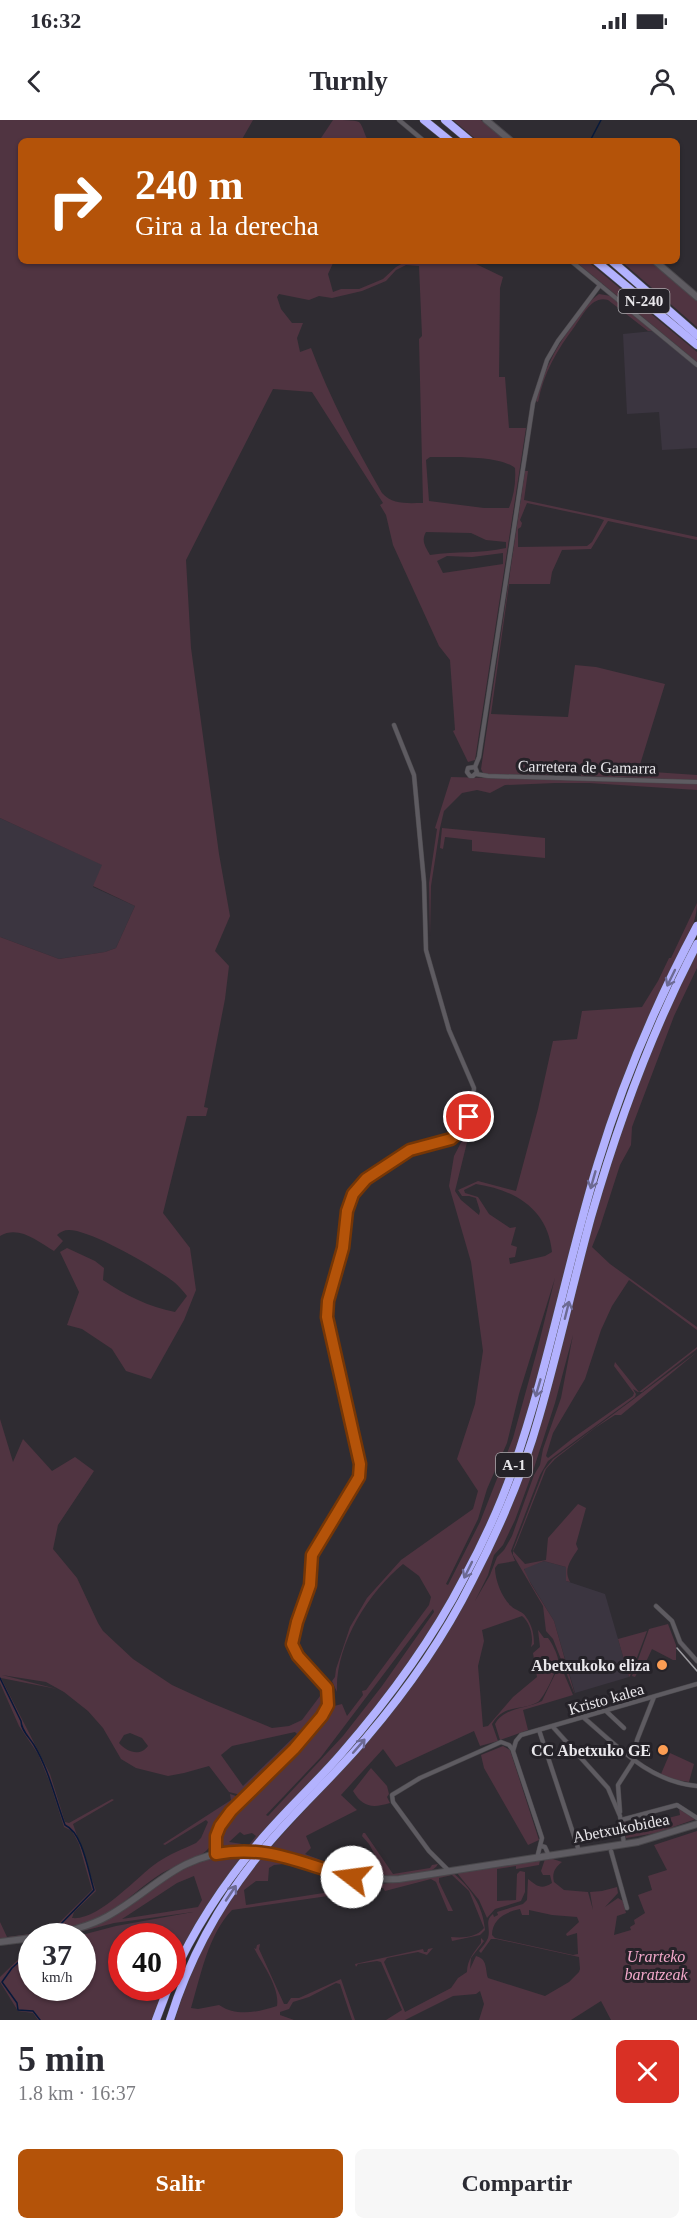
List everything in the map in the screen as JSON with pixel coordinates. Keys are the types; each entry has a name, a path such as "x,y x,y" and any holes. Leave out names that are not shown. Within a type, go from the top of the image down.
{"highway":[{"path":"424,120 446,138"},
{"path":"445,120 466,138"},
{"name":"N-240","path":"600,264 696,342"},
{"name":"N-240","path":"615,264 696,342"},
{"name":"A-1","path":"186,1955 220,1893 248,1855 339,1757 394,1689 429,1639 469,1570 503,1494 530,1416 583,1215 613,1119 661,999 697,926"},
{"name":"A-1","path":"171,2020 176,2000 208,1929 242,1876 269,1843 385,1716 421,1666 472,1583 498,1528 538,1420 591,1218 616,1135 651,1042 697,944"},
{"path":"186,1952 196,1933"},
{"path":"156,2020 165,2001"},
{"name":"A-1","path":"161,2020 167,2001"}],"street":[{"path":"399,120 420,138"},
{"path":"486,120 507,138"},
{"path":"575,264 697,364"},
{"path":"658,264 697,297"},
{"path":"475,767 471,766 468,772 470,776 476,774 475,767 533,403 547,360 558,340 600,285"},
{"path":"216,1854 216,1836 231,1811 294,1749 322,1716 328,1705 327,1688 298,1656 292,1644 310,1585 312,1555 359,1477 360,1464 329,1330 328,1301 343,1248 347,1211 353,1194 366,1179 410,1150 451,1139 464,1127 469,1117 474,1088 466,1066 446,1030 425,942 424,882 414,775 394,725"},
{"name":"Carretera de Gamarra","path":"476,774 697,782"},
{"path":"656,1606 672,1621 680,1642 697,1661"},
{"name":"Kristo kalea","path":"513,1751 521,1735 697,1684"},
{"path":"624,1844 618,1785 634,1760 637,1740 654,1697"},
{"path":"606,1711 624,1728"},
{"path":"583,1717 634,1760 662,1778 697,1786"},
{"path":"553,1727 608,1788 620,1818"},
{"path":"539,1730 579,1851"},
{"path":"449,1872 429,1851 393,1802 392,1795 420,1778 501,1743 508,1745 513,1751 542,1838 537,1858"},
{"path":"620,1818 677,1805 697,1818"},
{"name":"Abetxukobidea","path":"95,1923 119,1909 169,1873 191,1861 216,1854 237,1851 277,1854 338,1874 368,1880 399,1879 659,1838 697,1824"},
{"path":"541,1846 545,1847 549,1856"},
{"path":"610,1851 627,1908"},
{"path":"0,1942 18,1940"}],"shaded area":[{"path":"653,331 697,367 697,448 662,450 659,412 627,414 623,334"},
{"path":"0,818 103,865 93,887 135,906 116,948 105,952 59,959 0,937"},
{"path":"544,1561 566,1567 566,1581 605,1594 629,1677 575,1693 554,1621 524,1568"}],"green space":[{"path":"0,120 253,120 243,138 18,138 18,264 333,264 328,274 333,292 341,289 359,289 383,279 401,264 476,264 503,277 500,288 499,377 505,377 509,428 526,428 475,760 468,762 453,731 455,730 450,660 439,646 393,545 386,515 380,505 383,503 312,392 273,389 186,560 191,648 219,854 230,916 215,951 229,966 225,999 204,1107 208,1108 206,1116 187,1116 163,1213 190,1248 196,1290 184,1320 151,1379 126,1371 112,1349 82,1329 67,1325 79,1292 60,1252 67,1248 95,1261 104,1268 103,1280 138,1300 165,1310 175,1312 187,1296 178,1285 123,1251 79,1232 67,1230 58,1234 63,1241 54,1251 21,1233 7,1233 0,1236 0,937 59,959 105,952 116,948 135,906 93,886 102,865 0,818","holes":["406,265 419,266 422,336 419,339 423,503 391,500 382,493 343,422 311,348 300,352 297,338 303,323 292,323 281,309 277,297 279,294 309,300 319,296 332,298 362,291 386,281 396,270","430,457 487,459 515,468 515,484 509,508 484,508 429,501 426,460","426,532 471,533 486,540 506,542 506,548 430,555 424,544","503,553 503,564 443,573 437,561 447,556 472,557"]},
{"path":"333,120 350,120 359,122 367,138 321,138"},
{"path":"453,120 481,120 502,138 474,138"},
{"path":"579,264 591,264 697,352 697,362"},
{"path":"624,264 654,264 697,300 697,327"},
{"path":"599,294 611,296 653,331 648,331 608,300 597,300 585,312 557,353 544,381 538,402 536,401 543,378 556,350 583,310"},
{"path":"525,471 528,471 524,500 697,537 697,540 608,521 591,549 562,550 552,572 550,584 509,584 491,714 568,717 575,665 596,667 665,684 638,771 697,775 697,780 581,776 581,773 614,772 616,768 553,762 551,776 491,775 483,773 481,769","holes":["527,503 604,520 592,542 587,546 518,547 518,529 521,527 520,520"]},
{"path":"451,777 697,783 697,790 555,783 505,785 490,793 477,790 462,793 444,811 440,828 431,886 430,936 429,883 437,829 435,828"},
{"path":"442,828 545,838 545,858 472,851 472,840 445,837 443,849 440,848"},
{"path":"697,903 691,929 642,1034 609,1119 578,1221 520,1439 499,1497 465,1570 439,1617 410,1662 343,1746 251,1847 248,1846 256,1836 252,1833 244,1835 240,1832 229,1842 242,1844 241,1847 224,1846 220,1833 229,1818 286,1762 334,1706 342,1704 347,1716 363,1695 362,1691 366,1690 429,1605 431,1597 419,1576 403,1564 390,1576 366,1605 348,1638 338,1674 337,1692 332,1681 350,1627 367,1598 401,1560 473,1509 478,1491 457,1459 475,1404 483,1351 471,1262 449,1186 454,1156 475,1110 455,1191 461,1200 479,1215 476,1198 462,1196 458,1190 478,1181 516,1191 553,1041 577,1039 582,1011 642,1007 671,958","holes":["476,1184 504,1191 528,1205 544,1224 552,1252 545,1256 510,1264 509,1258 515,1257 517,1247 511,1245 516,1227 510,1228 489,1214 478,1197 465,1193 464,1190","555,1278 513,1438 480,1522 448,1585 446,1584 478,1519 487,1489 507,1443 519,1394","433,1609 434,1612 382,1686 343,1736 268,1816 266,1815 321,1757"]},
{"path":"697,951 697,968 674,1016 632,1127 631,1145 620,1165 592,1247 610,1264 697,1327 697,1330 629,1280 612,1306 601,1330 585,1379 553,1433 546,1456 548,1458 633,1396 634,1393 614,1366 615,1362 639,1392 633,1389 636,1394 635,1397 548,1461 540,1475 511,1551 515,1561 498,1564 495,1568 502,1594 513,1608 525,1615 530,1623 534,1644 531,1647 531,1630 522,1616 482,1630 484,1641 478,1666 483,1727 488,1726 513,1697 537,1677 533,1653 540,1647 538,1630 544,1638 550,1640 558,1659 554,1675 544,1695 538,1702 507,1710 497,1717 492,1724 498,1741 480,1746 474,1731 396,1767 383,1749 341,1795 357,1810 306,1836 311,1848 305,1854 355,1873 369,1874 382,1868 362,1836 363,1833 393,1874 430,1868 438,1864 436,1867 421,1873 369,1878 269,1849 336,1776 431,1657 514,1499 613,1155 650,1054","holes":["573,1335 561,1398 543,1449 540,1465 534,1475 512,1536 497,1557 490,1575 475,1601 488,1575 494,1555 503,1545 515,1520 555,1403"]},
{"path":"697,1347 697,1349 639,1392"},
{"path":"697,1352 621,1415 615,1415 595,1428 555,1459 546,1469 513,1551 544,1470 553,1459"},
{"path":"0,1419 13,1462 23,1439 52,1471 75,1457 94,1471 58,1525 53,1549 77,1578 103,1631 133,1659 172,1685 272,1728 289,1726 302,1720 326,1688 327,1697 321,1713 269,1773 245,1796 229,1792 209,1766 168,1776 136,1768 121,1759 103,1728 88,1711 64,1692 46,1682 2,1675 57,1689 1,1678 50,1774 65,1822 69,1823 112,1799 114,1800 73,1824 96,1891 74,1912 72,1918 94,1913 117,1897 158,1862 196,1843 201,1838 208,1822 206,1820 165,1845 163,1844 231,1800 230,1794 242,1798 219,1821 207,1850 162,1873 106,1914 86,1923 59,1923 92,1890 79,1844 72,1831 64,1827 38,1754 19,1726 0,1683","holes":["295,1732 297,1734 243,1786 221,1755 232,1746","130,1733 142,1738 148,1746 137,1752 126,1749 119,1743 124,1735"]},
{"path":"578,1504 586,1508 576,1544 578,1549 567,1573 570,1582 566,1581 566,1567 544,1561 524,1569 554,1621 575,1695 553,1639 546,1631 543,1606 513,1555 513,1551 525,1564 546,1560 548,1538"},
{"path":"668,1624 676,1645 676,1660 652,1649 646,1665 640,1667 635,1677 632,1676 649,1629"},
{"path":"647,1631 630,1676 629,1677 618,1639"},
{"path":"560,1664 573,1695 523,1710 528,1730 500,1740 495,1724 499,1718 510,1711 542,1701"},
{"path":"503,1746 510,1750 539,1840 528,1845 484,1768 481,1755"},
{"path":"670,1753 694,1764 689,1782 670,1779 661,1774"},
{"path":"371,1768 387,1786 389,1794 387,1797 390,1803 378,1806 365,1804 353,1791"},
{"path":"679,1809 696,1819 656,1833 626,1838 624,1822 626,1821 628,1828 680,1815"},
{"name":"Urarteko baratzeak","path":"697,1831 697,2020 611,2020 601,2001 571,2020 479,2020 484,2004 480,1991 476,1994 453,1996 405,2020 386,2020 402,2010 381,1962 358,1964 356,1967 355,1964 423,1949 427,1952 428,1949 433,1948 427,1955 418,1952 387,1958 384,1962 405,2012 451,1988 458,1978 467,1972 467,1968 470,1960 473,1953 481,1943 481,1938 484,1941 471,1958 470,1969 476,1956 480,1957 484,1962 488,1978 545,1996 569,1982 579,1972 579,1957 496,1939 491,1939 481,1953 479,1951 488,1938 490,1917 493,1914 494,1917 498,1915 497,1912 523,1904 527,1900 528,1879 539,1886 552,1883 550,1875 543,1875 541,1871 545,1859 550,1858 562,1862 554,1871 554,1882 564,1890 588,1892 593,1910 590,1892 617,1887 618,1893 605,1907 618,1898 623,1901 626,1913 617,1916 614,1935 631,1930 630,1927 635,1924 634,1920 645,1913 638,1895 652,1890 648,1876 667,1870 654,1845","holes":["520,1909 522,1915 529,1915 529,1910 577,1917 579,1922 566,1934 567,1936 577,1933 578,1954 573,1955 495,1938 492,1935 494,1925 501,1917"]},
{"path":"229,1854 245,1854 209,1902 186,1945 186,1923 132,1923 193,1912 108,1923 96,1928 94,1923 193,1863","holes":["194,1876 202,1900 198,1907 122,1919 177,1883"]},
{"path":"264,1855 277,1856 339,1877 365,1882 345,1885 334,1879 284,1864 274,1865 269,1868 268,1881 256,1881 244,1890 246,1905 453,1873 465,1885 479,1905 485,1930 480,1935 452,1941 451,1937 473,1936 484,1928 469,1891 452,1875 439,1878 439,1882 453,1911 448,1911 436,1882 431,1879 385,1891 383,1888 232,1910 211,1943 191,2008 219,2005 233,2011 248,2012 277,2006 276,1991 254,1948 256,1949 260,1944 259,1949 284,2004 287,2004 291,1998 299,1998 341,1979 355,2020 352,2020 340,1984 336,1983 309,1997 293,2002 289,2009 280,2012 280,2015 294,2020 175,2020 181,2001 186,2001 186,1987 200,1954 235,1893"},
{"path":"540,1860 539,1865 516,1869 516,1866 497,1869 497,1901 516,1900 517,1874 520,1871 525,1872 525,1892 521,1901 495,1909 487,1918 479,1900 457,1873"},
{"path":"0,1922 7,1937 18,1936 0,1940"},
{"path":"108,1928 108,2001 160,2001 153,2020 38,2020 33,2013 18,2011 0,1982 0,1977 18,1960 18,2001 96,2001 96,1931"}],"waterway":[{"path":"592,138 601,120"},
{"path":"0,1678 24,1730 44,1764 65,1825 71,1829 81,1844 94,1890 62,1923"},
{"path":"18,1963 2,1982 17,2003 18,2010 33,2011 40,2020"}],"tram line":[{"path":"677,1648 697,1671"}],"place":[{"name":"Abetxukoko eliza","path":"662,1665"},
{"name":"CC Abetxuko GE","path":"663,1750"}],"route":[{"path":"352,1877 266,1852 248,1850 216,1854 216,1836 231,1811 285,1758 322,1716 328,1705 327,1688 298,1656 292,1644 310,1585 312,1555 359,1477 360,1464 327,1317 328,1301 343,1248 347,1211 353,1194 366,1179 410,1150 451,1139 464,1127 469,1117"}]}
